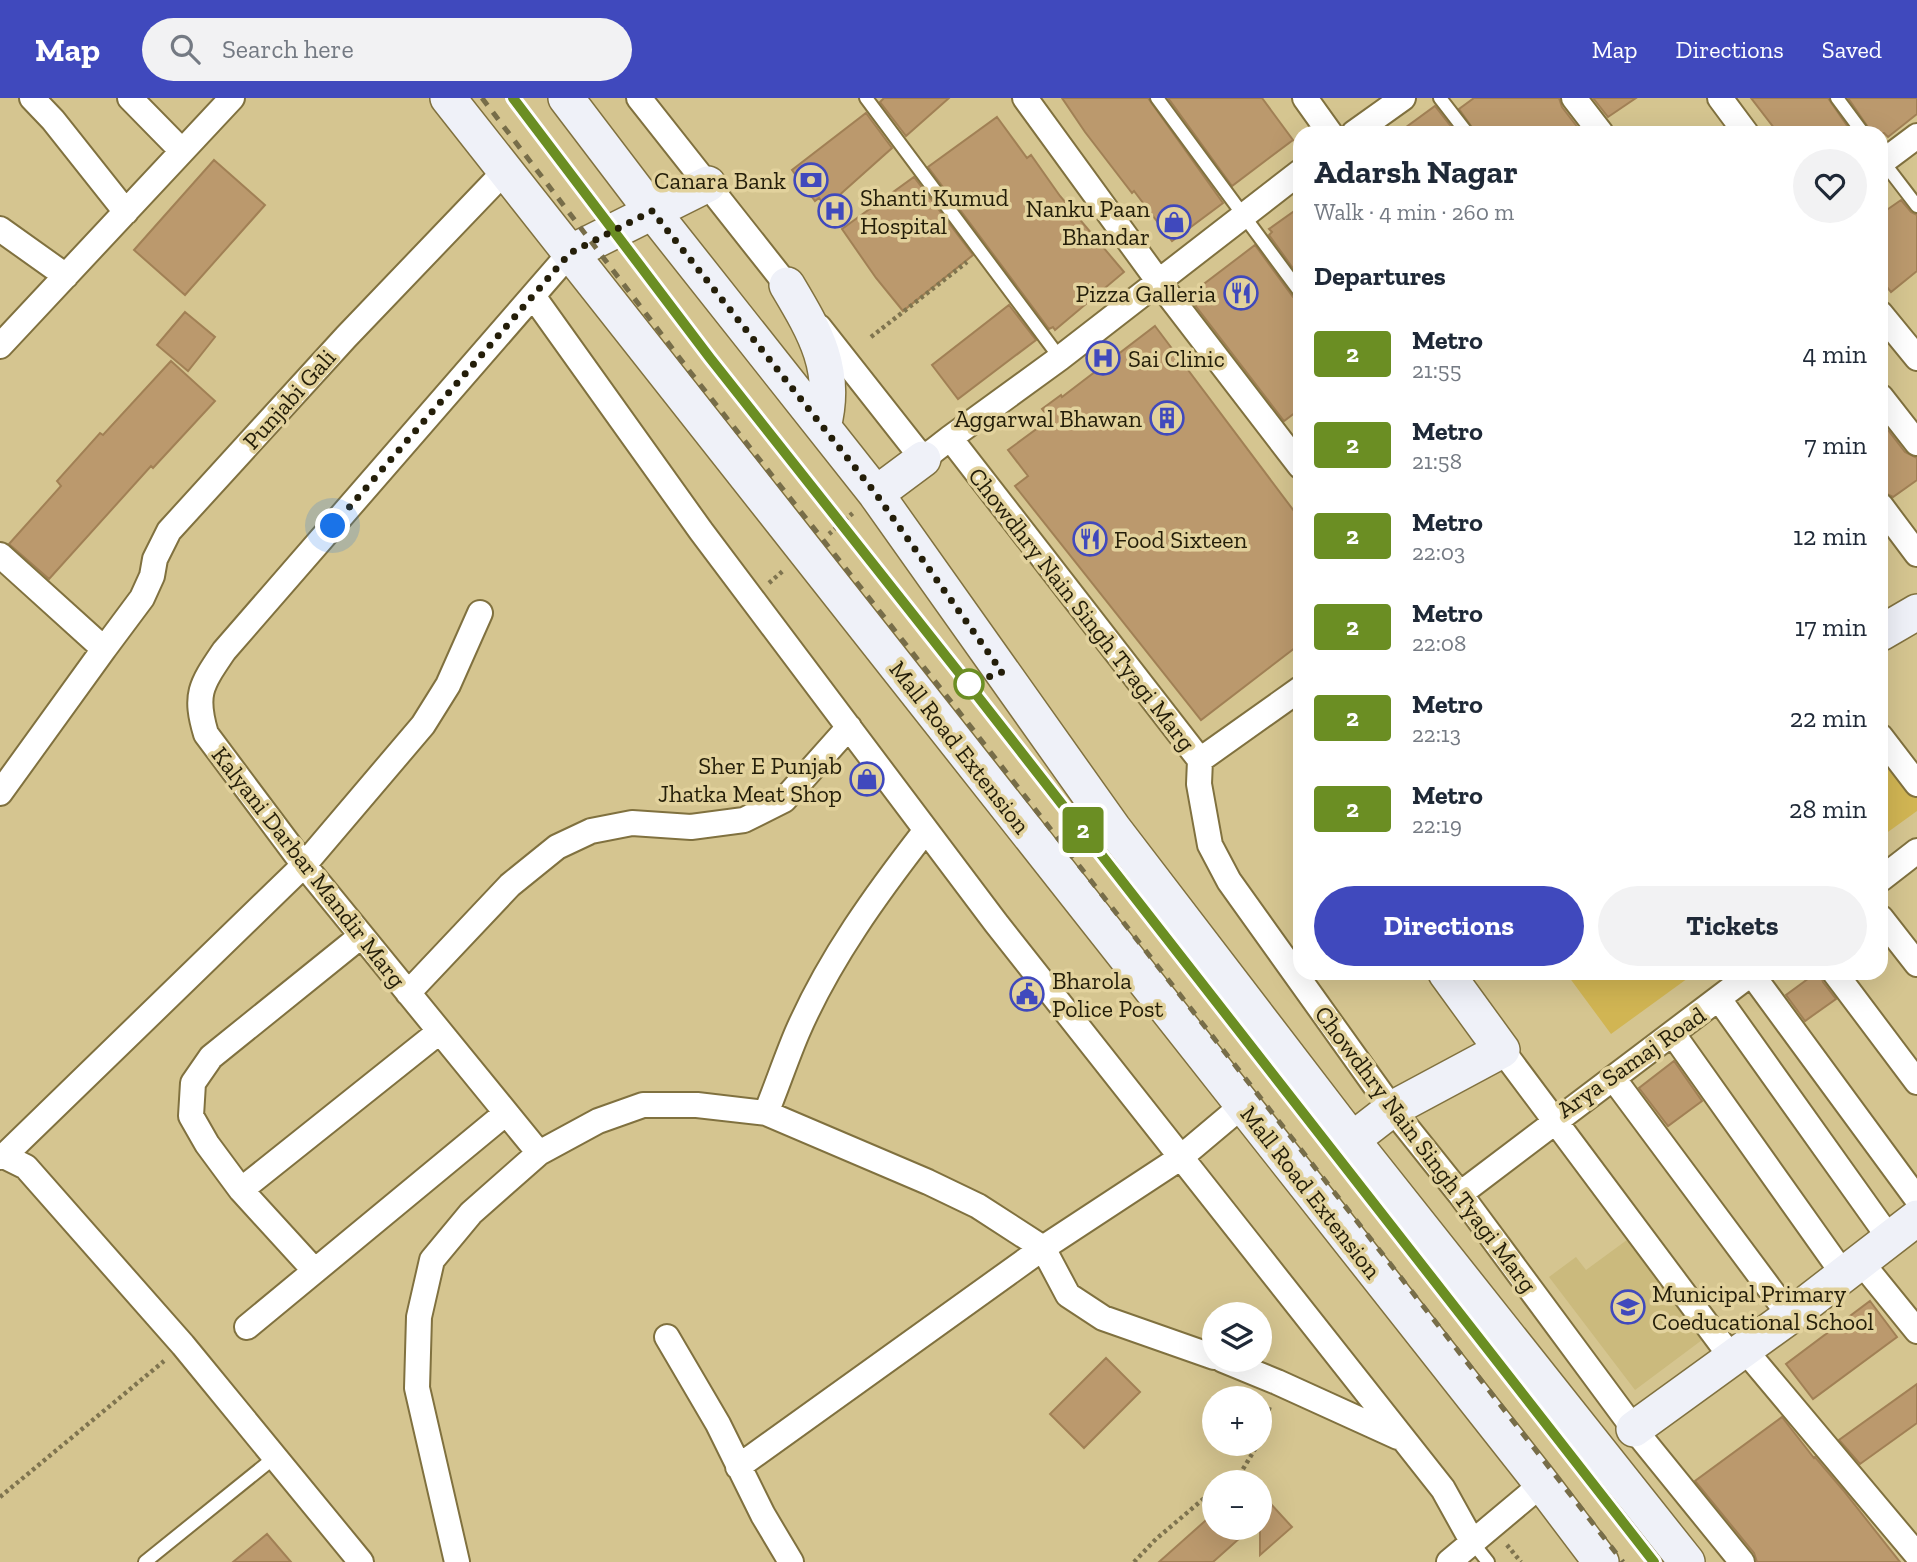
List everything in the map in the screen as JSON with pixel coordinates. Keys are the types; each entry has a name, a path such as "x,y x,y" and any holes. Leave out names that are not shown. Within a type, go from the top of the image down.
{"main road":[{"name":"Mall Road Extension","path":"448,98 1601,1562"},
{"path":"566,98 876,494 1113,828 1352,1140 1687,1562"},
{"path":"570,253 708,184"},
{"path":"787,285 815,331 825,367 829,399 823,427"},
{"path":"876,494 923,459"},
{"path":"1888,626 1917,612"},
{"name":"Arya Samaj Road","path":"1451,980 1502,1050"},
{"path":"1352,1140 1392,1109 1502,1050"},
{"path":"1634,1429 1790,1316 1904,1228"}],"street":[{"path":"32,98 53,120 126,212"},
{"path":"131,98 181,150"},
{"path":"0,346 232,98"},
{"path":"639,98 923,459 1060,358 1293,177"},
{"path":"1025,98 1293,457"},
{"path":"1305,98 1325,126"},
{"path":"1364,126 1403,98"},
{"path":"1574,98 1596,126"},
{"path":"1720,98 1740,126"},
{"path":"1888,157 1917,136"},
{"name":"Punjabi Gali","path":"0,793 142,598 152,576 155,559 169,531 346,337 505,171"},
{"path":"0,229 66,275"},
{"name":"Kalyani Darbar Mandir Marg","path":"539,1153 303,865 206,734 198,709 205,680 224,651 570,253"},
{"path":"533,296 701,531 996,923 1443,1489 1473,1543"},
{"path":"1888,323 1917,358"},
{"path":"1888,406 1917,443"},
{"name":"Chowdhry Nain Singh Tyagi Marg","path":"950,438 1200,760 1202,807 1210,845 1228,881 1293,971"},
{"path":"1888,515 1917,554"},
{"path":"0,555 104,649"},
{"path":"361,1562 183,1345 26,1167 2,1156 303,865 423,725 448,685 480,613"},
{"path":"1200,760 1293,694"},
{"path":"408,993 510,885 557,847 591,831 632,823 691,827 744,820 785,800 849,727"},
{"path":"1888,746 1917,784"},
{"path":"766,1112 797,1032 826,976 867,906 926,830"},
{"path":"1888,874 1916,855"},
{"path":"1888,927 1917,964"},
{"path":"315,1271 241,1190 206,1144 191,1116 193,1083 211,1057 361,936"},
{"name":"Chowdhry Nain Singh Tyagi Marg","path":"1299,980 1392,1109 1460,1194 1634,1429 1742,1562"},
{"name":"Arya Samaj Road","path":"1502,1050 1554,1122 1742,980"},
{"path":"1756,980 1917,1199"},
{"path":"1840,980 1917,1082"},
{"path":"1719,999 1904,1228"},
{"path":"241,1190 439,1032"},
{"path":"1673,1034 1852,1268 1917,1331"},
{"path":"1613,1078 1790,1316"},
{"path":"457,1562 417,1388 419,1317 432,1260 471,1213 539,1153 598,1121 643,1105 697,1105 766,1112 928,1182 978,1206 1043,1248 1068,1295 1103,1318 1202,1353"},
{"path":"738,1467 1043,1248 1181,1157 1243,1105"},
{"path":"247,1327 506,1113"},
{"path":"1460,1194 1554,1122 1738,1354 1917,1556"},
{"path":"667,1337 718,1424 738,1467 791,1562"},
{"path":"1253,1372 1402,1438"},
{"path":"1449,1562 1542,1484"}],"lane":[{"path":"866,98 1060,358"},
{"path":"1157,98 1293,283"},
{"path":"1440,98 1462,126"},
{"path":"1837,98 1858,126"},
{"path":"1888,169 1917,206"},
{"path":"145,1562 275,1457"},
{"path":"1473,1543 1488,1562"}],"path":[{"path":"871,337 976,255"},
{"path":"0,1497 183,1345"},
{"path":"1134,1562 1156,1539 1202,1500"}],"shaded area":[{"path":"1888,759 1917,798 1917,811 1888,832"},
{"path":"1571,980 1685,980 1611,1034"},
{"name":"Municipal Primary Coeducational School","path":"1631,1237 1706,1337 1635,1390 1549,1277 1576,1257 1586,1270"}],"building":[{"path":"884,98 949,98 906,136 880,102"},
{"path":"1062,98 1148,98 1223,203 1172,241 1085,132"},
{"path":"1168,98 1262,98 1293,140 1232,186"},
{"path":"1474,98 1559,98 1562,107 1577,126 1471,126 1459,109"},
{"path":"1593,98 1636,98 1608,117"},
{"path":"1751,98 1828,98 1847,126 1773,126"},
{"path":"1848,98 1917,98 1917,114 1888,137 1888,126 1867,126"},
{"path":"1435,106 1451,126 1408,126"},
{"path":"866,113 892,148 826,207 819,198 815,201 792,170"},
{"path":"997,117 1027,158 1031,155 1060,196 1124,272 1055,330 1053,327 1049,329 928,167"},
{"path":"214,160 265,205 185,295 134,250"},
{"path":"914,177 973,255 903,311 842,229"},
{"path":"1901,200 1917,215 1917,271 1891,292 1888,288 1888,209"},
{"path":"1293,212 1293,268 1269,235 1272,232 1269,229"},
{"path":"1255,245 1293,297 1293,414 1284,421 1188,296"},
{"path":"1009,305 1036,340 958,399 932,365"},
{"path":"185,312 215,337 188,371 157,345"},
{"path":"1155,326 1293,510 1293,649 1201,720 1015,486 1028,476 1008,450 1050,419 1042,409 1061,395 1062,397"},
{"path":"171,361 215,401 153,468 151,466 49,579 9,544 61,486 57,481"},
{"path":"1888,430 1905,452 1917,458 1917,480 1893,497 1888,494"},
{"path":"1806,980 1822,980 1836,999 1805,1021 1786,995"},
{"path":"1674,1061 1702,1101 1668,1126 1639,1088"},
{"path":"1870,1301 1897,1337 1813,1399 1786,1364"},
{"path":"1106,1358 1140,1392 1084,1448 1050,1414"},
{"path":"1917,1384 1917,1423 1860,1464 1839,1440"},
{"path":"1782,1417 1900,1562 1757,1562 1754,1553 1695,1481"},
{"path":"1272,1505 1292,1527 1260,1555 1260,1540 1272,1540"},
{"path":"1202,1524 1202,1540 1238,1540 1213,1562 1159,1562"},
{"path":"267,1534 291,1562 233,1562"}],"railway":[{"path":"482,98 691,373 1623,1562"},
{"path":"513,98 710,358 1654,1562"}],"metro line":[{"name":"2","path":"513,98 710,358 1654,1562"}],"place":[{"name":"Canara Bank","path":"811,180"},
{"name":"Shanti Kumud Hospital","path":"835,211"},
{"name":"Nanku Paan Bhandar","path":"1174,222"},
{"name":"Pizza Galleria","path":"1241,293"},
{"name":"Sai Clinic","path":"1103,358"},
{"name":"Aggarwal Bhawan","path":"1167,418"},
{"name":"Food Sixteen","path":"1090,539"},
{"name":"Sher E Punjab Jhatka Meat Shop","path":"867,779"},
{"name":"Bharola Police Post","path":"1027,994"},
{"name":"Municipal Primary Coeducational School","path":"1628,1307"}],"route":[{"path":"333,526 570,253 652,211 876,494 1002,672 969,684"}]}
